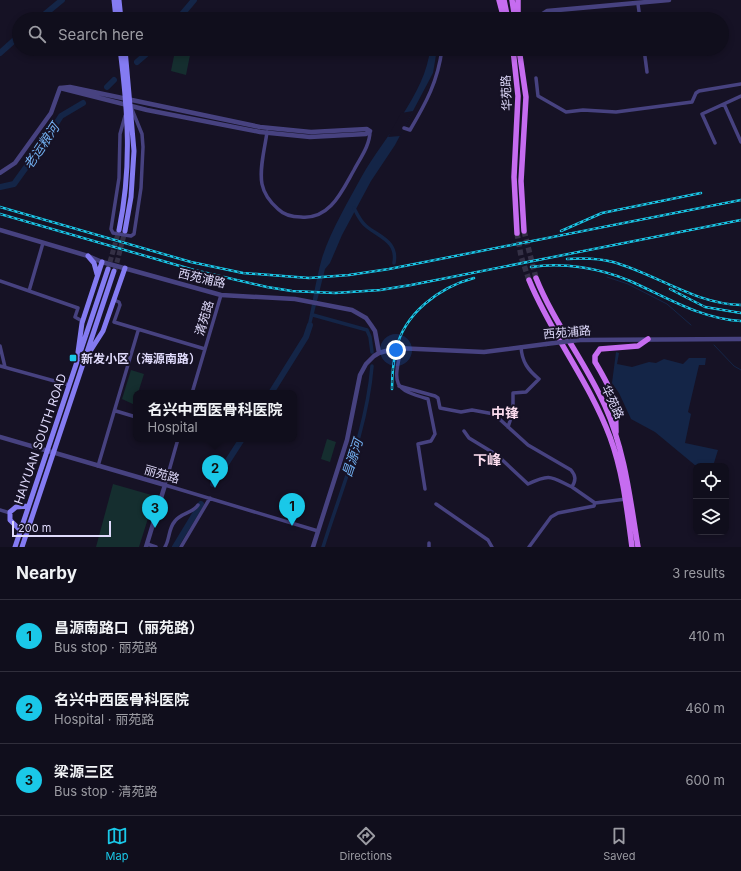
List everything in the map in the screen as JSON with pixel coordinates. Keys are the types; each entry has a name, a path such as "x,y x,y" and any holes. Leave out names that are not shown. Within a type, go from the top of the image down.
{"main road":[{"path":"114,0 115,12"},
{"path":"119,0 120,12"},
{"path":"499,0 502,12"},
{"path":"504,0 506,12"},
{"path":"512,0 514,12"},
{"path":"518,0 518,12"},
{"path":"121,56 128,102 134,134 134,169 122,231 128,166 128,102 125,56"},
{"name":"华苑路","path":"513,56 518,96 514,177 517,233"},
{"name":"华苑路","path":"520,56 526,97 521,181 524,231"},
{"path":"88,256 94,263 97,274"},
{"path":"80,362 82,321 102,262"},
{"path":"80,362 103,331 126,268"},
{"name":"HAIYUAN SOUTH ROAD","path":"22,547 53,453 108,269"},
{"name":"HAIYUAN SOUTH ROAD","path":"15,547 69,385 80,362 114,271"},
{"name":"华苑路","path":"536,278 553,315 605,405 616,436 628,482 638,547"},
{"name":"华苑路","path":"529,280 546,317 597,408 617,457 626,499 632,547"},
{"path":"616,436 615,402 612,392 595,362 595,356 600,349 638,346 648,339"},
{"path":"20,530 10,520 10,513 14,508 28,506"}],"street":[{"path":"546,12 669,0"},
{"path":"638,4 639,12"},
{"path":"404,128 410,130 425,104 439,70 441,56"},
{"path":"645,56 647,72"},
{"path":"536,78 538,96 566,112 583,110 616,112 692,102 696,93 699,91 741,84"},
{"path":"0,173 15,163 51,113 60,88 70,87 185,118 267,130 333,136 366,134 370,131"},
{"path":"715,143 702,114 741,96"},
{"path":"127,111 120,134 119,178 111,229 113,232 131,236 134,234 140,199 143,147 142,134 128,102"},
{"path":"724,104 741,142"},
{"path":"267,130 262,175 265,193 269,200 280,211 303,218 323,213 335,203 366,148 370,137 370,131"},
{"name":"西苑浦路","path":"0,230 88,256 102,262 221,295 250,295 308,301 352,310 366,318 375,331 379,353 398,349 470,352 521,348 579,340 741,339"},
{"path":"29,291 42,242"},
{"path":"0,281 78,308 75,317 82,321"},
{"name":"清苑路","path":"193,390 221,295"},
{"path":"114,300 120,305 114,322 138,331 205,349"},
{"path":"98,466 116,411 116,405 138,331"},
{"path":"0,346 5,367"},
{"path":"508,427 513,412 513,393 526,392 539,379 530,371 524,362 521,348"},
{"path":"398,349 397,375 399,386 405,392 428,400 435,434 431,441 418,444 425,489"},
{"path":"313,547 347,440 360,375 366,364 379,353"},
{"path":"0,366 69,385"},
{"path":"399,386 435,396 438,398 440,408 461,412 485,411 494,414 528,445 571,470 575,476 572,487"},
{"path":"116,411 133,416"},
{"path":"464,431 469,438 497,455 528,484 544,476 550,476 572,487 595,503"},
{"name":"丽苑路","path":"0,437 318,531"},
{"path":"156,547 146,546 177,442"},
{"path":"181,547 210,498"},
{"path":"529,547 550,516 594,506 595,503 626,499"},
{"path":"436,504 488,540 492,547"},
{"path":"165,547 171,526 175,521 186,513 195,509 198,505"},
{"path":"0,510 10,513"}],"green space":[{"path":"174,56 190,56 186,75 171,71"},
{"path":"131,370 144,374 139,390 133,390 133,404 122,399"},
{"path":"327,439 336,442 330,462 321,459"},
{"path":"113,484 155,496 139,547 96,547"}],"water":[{"path":"429,56 436,56 433,73 395,145 371,181 342,235 330,263 325,269 309,333 306,332 325,248 340,216 362,176 412,99 427,66"},
{"path":"616,352 619,353 617,364 632,367 649,362 656,363 664,359 683,364 689,358 706,358 705,365 699,365 688,412 691,414 685,443 718,450 714,463 693,464 655,432 631,419 619,393 612,383"}],"pier":[{"path":"413,111 400,136 388,137 401,113"}],"waterway":[{"name":"老运粮河","path":"47,12 62,0"},
{"name":"老运粮河","path":"184,12 194,0"},
{"name":"老运粮河","path":"0,53 12,42"},
{"name":"老运粮河","path":"137,62 144,56"},
{"name":"老运粮河","path":"107,87 114,80"},
{"name":"老运粮河","path":"0,187 14,184 61,116 83,103"},
{"path":"354,208 364,224 386,240 393,249 394,263"},
{"path":"607,277 628,284 667,304 691,325"},
{"name":"昌源河","path":"313,315 367,330 370,337 372,352"},
{"path":"273,390 306,337 310,325"},
{"path":"714,345 734,366 741,370"},
{"name":"昌源河","path":"323,547 353,458 365,412 372,366"},
{"path":"213,484 240,442"},
{"path":"175,547 201,504"}],"tunnel":[{"path":"108,269 119,230"},
{"path":"115,270 125,231"},
{"path":"524,231 536,278"},
{"path":"517,233 521,256 529,280"}],"railway":[{"path":"561,231 602,213 701,193"},
{"path":"0,207 191,262 243,273 309,278 349,275 389,269 741,200"},
{"path":"0,214 194,270 267,287 292,291 335,293 380,290 411,285 741,220"},
{"path":"567,259 579,258 613,262 629,267 676,288 708,300 741,305"},
{"path":"531,267 556,265 581,267 618,276 698,312 741,321"},
{"path":"392,389 396,350 400,337 415,313 436,295 461,282 474,278"},
{"path":"670,289 705,307 741,313"}],"place":[{"name":"新发小区（海源南路）","path":"73,358"},
{"name":"名兴中西医骨科医院","path":"215,488"},
{"name":"昌源南路口（丽苑路）","path":"292,526"},
{"name":"梁源三区","path":"155,528"}],"district":[{"name":"中锋","path":"505,412"},
{"name":"下峰","path":"487,459"}]}
